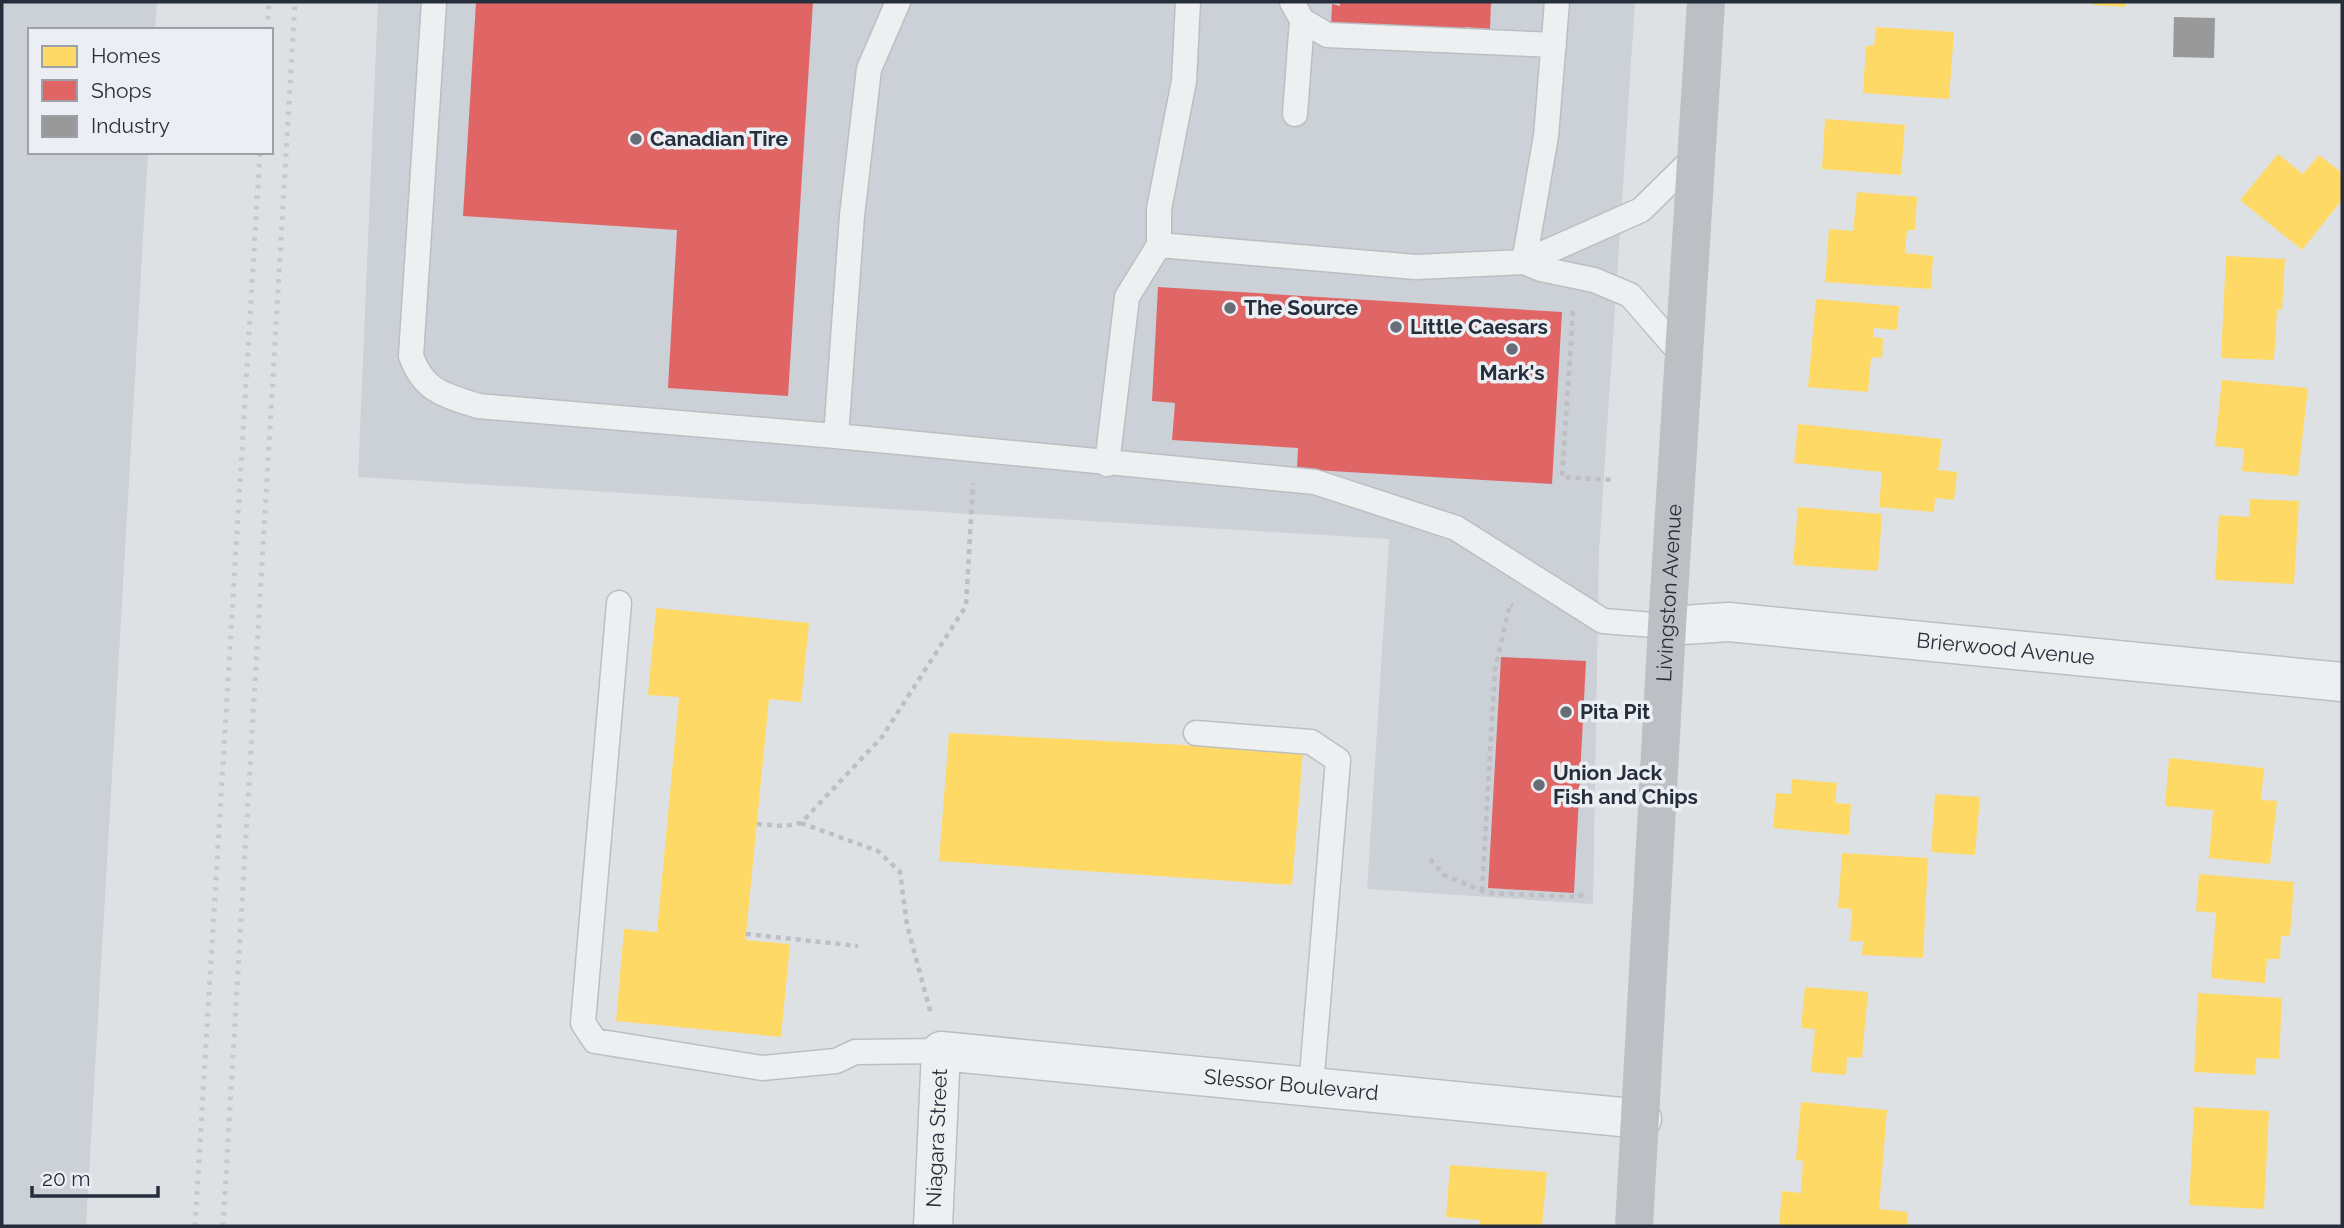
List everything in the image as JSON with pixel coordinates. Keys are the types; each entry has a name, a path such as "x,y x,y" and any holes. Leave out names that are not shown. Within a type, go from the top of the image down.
{"main road":[{"name":"Livingston Avenue","path":"1634,1226 1642,1119 1667,625 1706,2"}],"street":[{"name":"Brierwood Avenue","path":"1667,625 1729,622 2342,682"},
{"name":"Slessor Boulevard","path":"941,1051 1642,1119"},
{"name":"Niagara Street","path":"933,1226 941,1051"}],"lane":[{"path":"434,2 411,356 418,374 438,392 478,406 836,436 1315,482 1456,528 1603,621 1667,625"},
{"path":"836,436 852,216 869,69 898,2"},
{"path":"1107,464 1127,296 1158,245 1159,209 1184,81 1188,2"},
{"path":"1524,262 1546,136 1557,2"},
{"path":"1297,11 1327,35 1554,45"},
{"path":"1295,114 1297,11"},
{"path":"1158,245 1416,267 1524,262 1641,210 1695,158"},
{"path":"1524,262 1541,269 1594,280 1630,295 1684,357"},
{"path":"619,603 583,1023 596,1041 762,1068 836,1061 855,1052 941,1051"},
{"path":"1196,733 1311,742 1338,760 1311,1087"}],"path":[{"path":"1573,306 1562,477 1613,480"},
{"path":"801,823 882,737 966,606 975,450"},
{"path":"1482,891 1495,669 1510,604 1520,611"},
{"path":"757,824 785,826 801,823 878,851 900,872 907,925 941,1051"},
{"path":"1430,859 1444,875 1488,893 1579,897 1586,891"},
{"path":"746,934 858,946"}],"shaded area":[{"path":"2,2 157,2 155,28 28,28 28,154 148,154 86,1226 2,1226"},
{"path":"378,2 1635,2 1599,552 1593,904 1367,889 1389,539 358,477"}],"building: Homes":[{"path":"2093,2 2125,2 2125,7 2093,5"},
{"path":"1876,27 1954,32 1949,99 1863,93 1866,46 1874,46"},
{"path":"1825,119 1905,125 1901,175 1822,169"},
{"path":"2278,154 2303,174 2319,155 2342,173 2342,200 2302,250 2240,200"},
{"path":"1857,192 1917,197 1915,230 1907,230 1905,253 1933,256 1931,289 1825,282 1829,229 1853,231"},
{"path":"2226,256 2285,259 2282,310 2277,309 2274,360 2221,358"},
{"path":"1816,299 1899,306 1897,330 1874,328 1873,337 1883,338 1882,358 1871,357 1868,392 1808,387"},
{"path":"2222,380 2308,388 2298,476 2242,471 2244,449 2215,446"},
{"path":"1798,424 1942,439 1938,470 1957,472 1954,500 1935,498 1934,512 1879,507 1882,472 1794,463"},
{"path":"2250,499 2299,501 2294,584 2215,580 2219,515 2249,517"},
{"path":"1798,507 1882,514 1878,571 1793,565"},
{"path":"656,608 809,623 801,702 769,699 746,934 746,940 790,944 781,1037 616,1021 624,929 657,932 679,697 648,695"},
{"path":"949,733 1303,751 1292,885 939,861"},
{"path":"2169,758 2264,768 2261,800 2277,801 2270,864 2209,858 2213,810 2165,806"},
{"path":"1792,779 1837,783 1835,803 1851,804 1849,835 1773,828 1776,793 1791,794"},
{"path":"1935,794 1980,797 1975,855 1931,852"},
{"path":"1842,853 1928,858 1923,958 1862,955 1863,941 1850,941 1852,909 1838,908"},
{"path":"2199,874 2294,882 2290,936 2281,936 2280,959 2267,959 2265,983 2211,978 2216,913 2196,911"},
{"path":"1805,987 1868,992 1862,1058 1847,1057 1846,1075 1811,1072 1815,1029 1801,1028"},
{"path":"2198,993 2282,998 2279,1059 2256,1058 2255,1075 2194,1072"},
{"path":"1801,1102 1887,1110 1879,1209 1908,1212 1907,1226 1779,1226 1782,1191 1801,1193 1803,1161 1796,1160"},
{"path":"2194,1107 2269,1111 2264,1209 2189,1205"},
{"path":"1450,1165 1547,1172 1542,1226 1480,1226 1480,1220 1446,1217"}],"building: Shops":[{"name":"Canadian Tire","path":"476,2 813,2 788,396 668,388 677,230 463,216"},
{"path":"1340,2 1491,2 1490,29 1465,27 1464,37 1331,28 1332,4 1340,6"},
{"path":"1158,287 1562,312 1552,484 1297,469 1298,448 1172,440 1175,403 1152,401"},
{"path":"1501,657 1586,661 1574,893 1488,888"}],"building: Industry":[{"path":"2174,17 2215,18 2214,58 2173,57"}],"railway":[{"path":"267,28 269,2"},
{"path":"223,1226 295,2"},
{"path":"195,1226 260,154"}],"place":[{"name":"Canadian Tire","path":"636,139"},
{"name":"The Source","path":"1230,308"},
{"name":"Little Caesars","path":"1396,327"},
{"name":"Mark's","path":"1512,349"},
{"name":"Pita Pit","path":"1566,712"},
{"name":"Union Jack Fish and Chips","path":"1539,785"}]}
